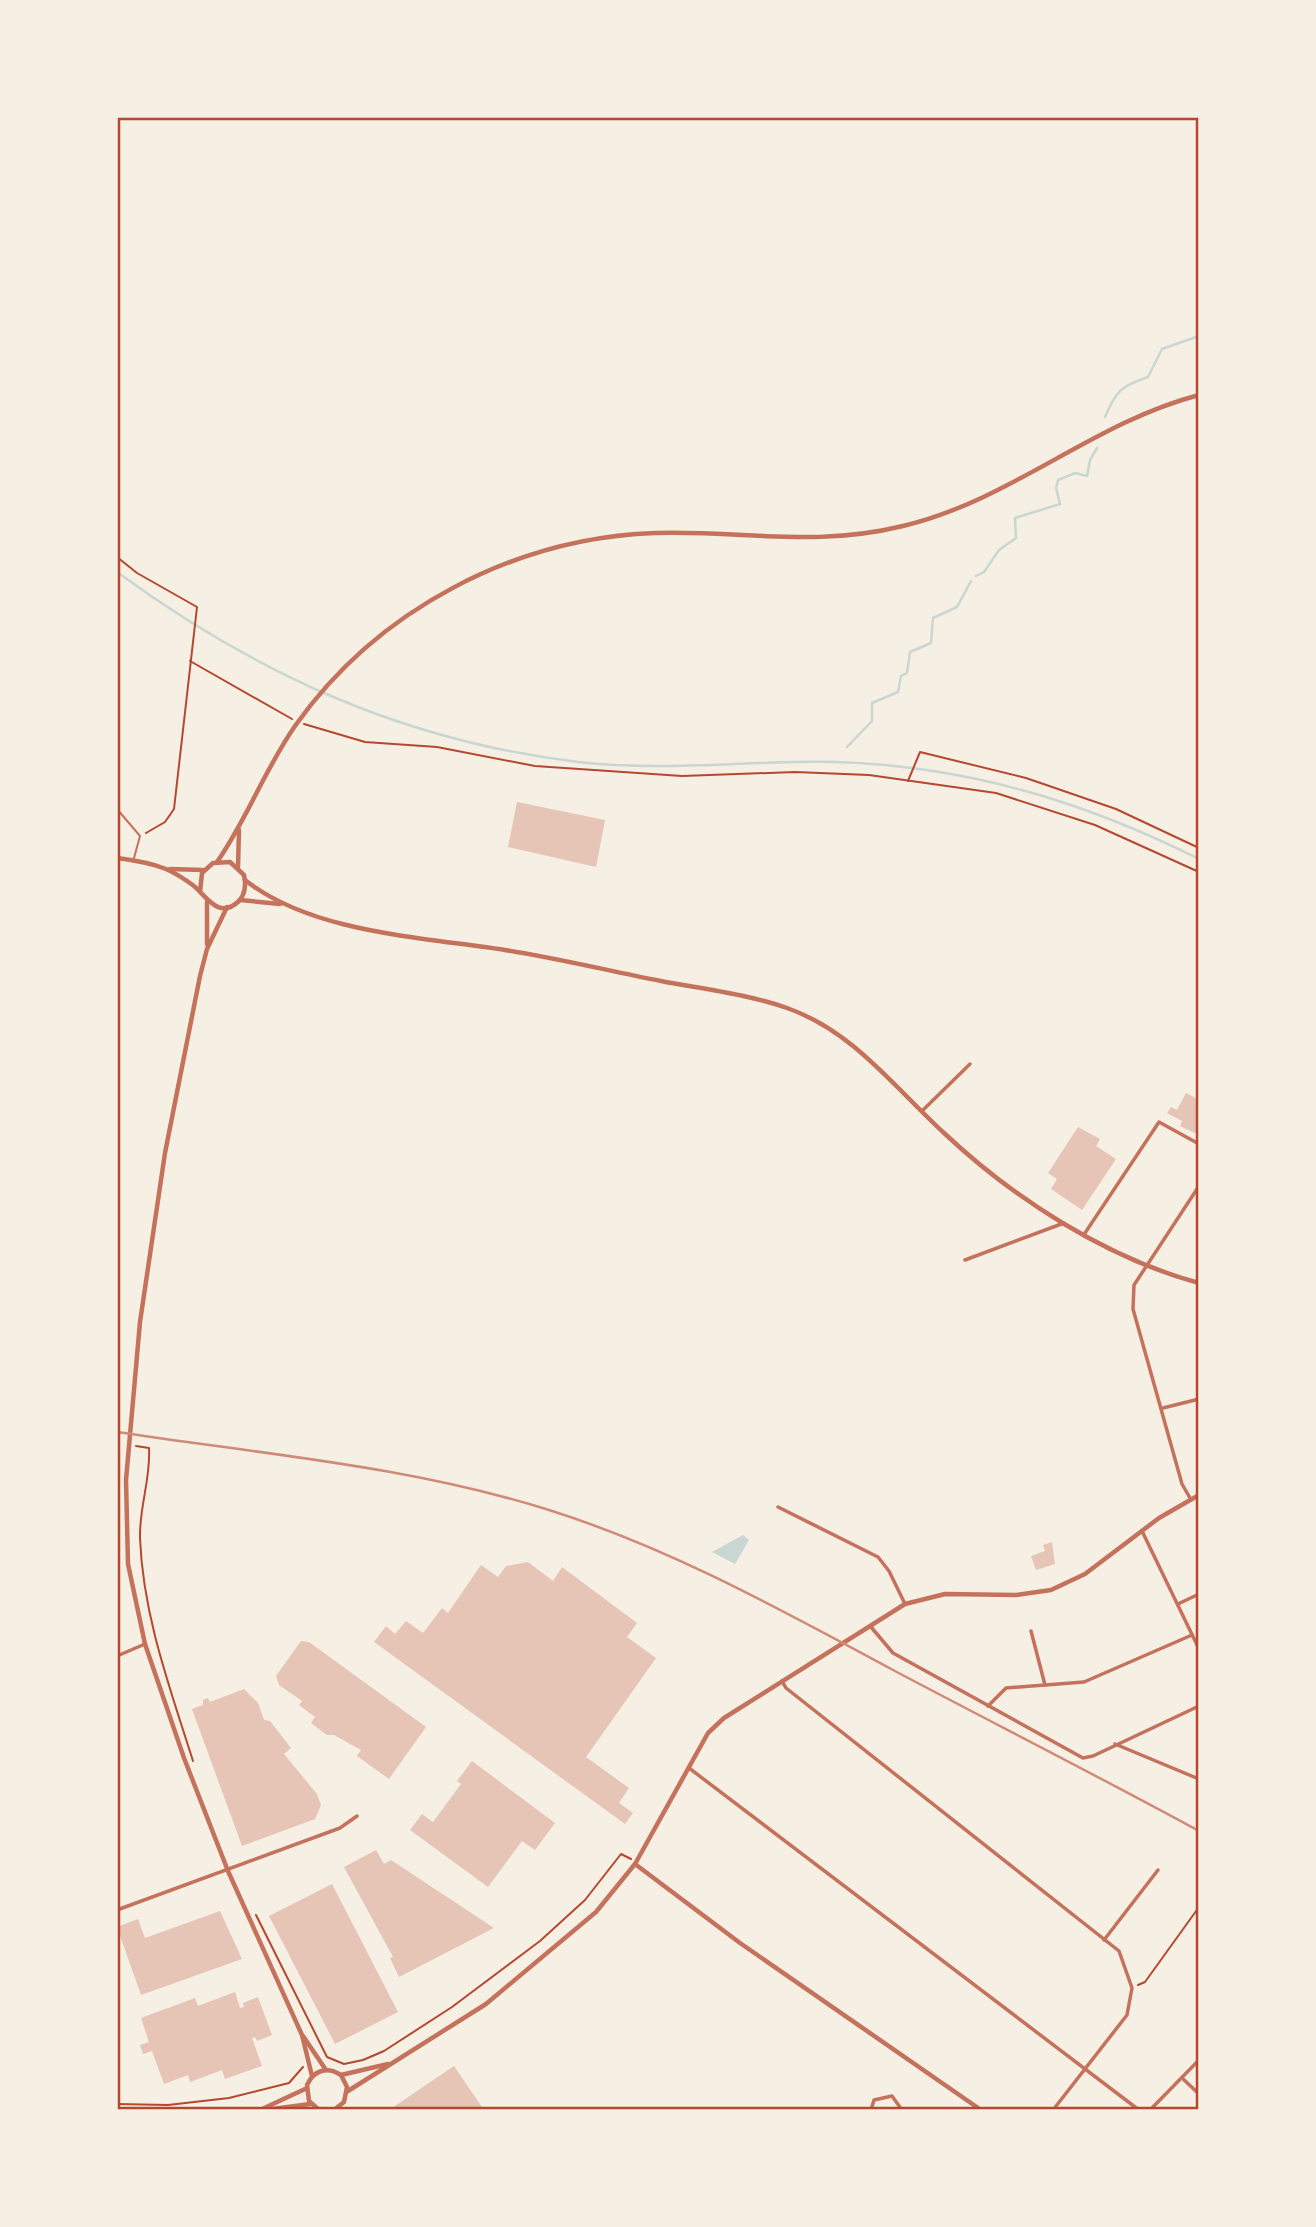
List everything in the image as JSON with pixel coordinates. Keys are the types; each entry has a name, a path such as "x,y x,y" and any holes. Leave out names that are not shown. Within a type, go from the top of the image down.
{"street":[{"path":"200,892 199,880 204,870 217,862 239,830 269,766 307,710 330,683 379,638 416,610 470,579 530,555 590,540 639,534 811,539 904,526 979,501 1124,423 1199,395"},
{"path":"239,830 238,867 245,880 281,904"},
{"path":"117,858 166,869 204,870"},
{"path":"217,862 238,867"},
{"path":"166,869 200,892 207,902 207,949 162,1170 132,1405 125,1511 128,1564 145,1644 228,1871 302,2035 326,2070 341,2075 389,2064"},
{"path":"239,900 245,880"},
{"path":"207,949 227,907 239,900 281,904 363,927 534,954 787,1008 844,1037 984,1169 1026,1200 1064,1223 1146,1265 1199,1283"},
{"path":"207,902 227,907"},
{"path":"922,1111 970,1064"},
{"path":"1085,1233 1159,1122 1199,1144"},
{"path":"1190,1498 1182,1484 1163,1408 1133,1309 1134,1285 1199,1186"},
{"path":"965,1260 1064,1223"},
{"path":"1163,1408 1199,1399"},
{"path":"334,2110 341,2108 348,2091 389,2064 444,2034 486,2004 596,1912 635,1864 708,1733 724,1718 905,1604 945,1594 1016,1595 1051,1590 1085,1574 1142,1531 1190,1498 1199,1495"},
{"path":"778,1507 878,1557 889,1571 905,1604"},
{"path":"1142,1531 1199,1649"},
{"path":"1178,1604 1199,1594"},
{"path":"870,1626 893,1653 1083,1758 1093,1756 1199,1706"},
{"path":"1031,1631 1045,1685"},
{"path":"988,1706 1006,1688 1084,1682 1192,1635"},
{"path":"117,1656 145,1644"},
{"path":"782,1681 789,1691 1119,1951 1132,1988 1127,2015 1087,2070 1053,2110"},
{"path":"1115,1744 1199,1779"},
{"path":"689,1768 1139,2110"},
{"path":"117,1910 340,1828 356,1816"},
{"path":"635,1864 740,1943 981,2110"},
{"path":"1104,1940 1158,1870"},
{"path":"263,2110 306,2089 312,2076 302,2035"},
{"path":"1150,2110 1199,2060"},
{"path":"312,2076 326,2070"},
{"path":"341,2075 348,2091"},
{"path":"1182,2078 1199,2094"},
{"path":"306,2089 311,2104 319,2110"},
{"path":"871,2110 874,2100 892,2096 902,2110"},
{"path":"263,2110 311,2104"}],"lane":[{"path":"117,809 140,836 134,861"}],"path":[{"path":"117,557 156,584 197,607 173,809 165,822 140,836"},
{"path":"190,662 219,676 282,715"},
{"path":"317,729 365,742 437,747 535,766 682,776 795,772 869,775 996,793 1095,825 1199,872"},
{"path":"908,781 920,752 1026,778 1116,809 1199,848"},
{"path":"129,1446 149,1448 140,1537 147,1599 165,1678 196,1771"},
{"path":"252,1906 308,2024 327,2057 337,2063 351,2064 384,2051 453,2007 540,1941 585,1900 621,1854 635,1864"},
{"path":"1132,1988 1145,1982 1199,1907"},
{"path":"117,2104 202,2102 289,2083"}],"shaded area":[{"path":"743,1535 749,1540 735,1564 712,1552"}],"building":[{"path":"517,802 605,820 596,867 508,847"},
{"path":"1186,1093 1199,1100 1199,1135 1180,1126 1182,1121 1167,1113 1171,1107 1177,1110"},
{"path":"1078,1127 1100,1139 1096,1146 1116,1159 1082,1210 1051,1189 1057,1179 1048,1173"},
{"path":"1052,1542 1055,1564 1036,1570 1031,1556 1045,1551 1043,1545"},
{"path":"528,1562 553,1581 562,1567 637,1623 627,1637 656,1658 586,1757 629,1788 619,1803 633,1813 625,1824 374,1642 386,1626 395,1634 406,1621 423,1633 442,1608 448,1613 481,1565 498,1577 506,1566"},
{"path":"301,1641 309,1642 426,1727 389,1779 357,1756 361,1750 334,1735 327,1735 311,1723 315,1717 299,1705 302,1701 279,1685 276,1676"},
{"path":"244,1689 258,1703 264,1720 270,1721 291,1748 284,1754 317,1794 321,1805 315,1819 242,1846 192,1709 203,1705 203,1700 208,1698 210,1702"},
{"path":"472,1761 555,1823 535,1850 522,1841 488,1887 410,1830 422,1814 433,1822 461,1784 457,1781"},
{"path":"376,1850 384,1864 391,1860 494,1928 399,1977 390,1958 393,1957 344,1867"},
{"path":"332,1884 398,2012 335,2044 269,1916"},
{"path":"220,1911 242,1959 141,1995 117,1927 138,1919 145,1938"},
{"path":"235,1992 240,2008 244,2007 243,2003 258,1997 272,2035 257,2041 255,2037 252,2038 262,2066 225,2079 222,2070 190,2082 188,2075 164,2084 152,2051 143,2054 140,2045 149,2042 141,2018 195,1998 198,2006"},
{"path":"454,2066 484,2110 389,2110"}],"waterway":[{"path":"1105,417 1120,391 1131,383 1148,377 1162,349 1199,336"},
{"path":"976,576 984,572 999,550 1016,538 1015,518 1060,504 1056,488 1058,480 1075,473 1087,476 1090,460 1097,448"},
{"path":"117,572 170,609 279,672 335,698 452,738 514,752 610,765 836,762 931,771 1023,790 1067,804 1112,820 1199,859"},
{"path":"847,747 872,721 872,703 898,692 901,676 907,673 910,652 931,643 933,618 957,607 971,581"}],"railway":[{"path":"117,1432 335,1463 443,1482 549,1510 594,1525 767,1603 1199,1831"}]}
